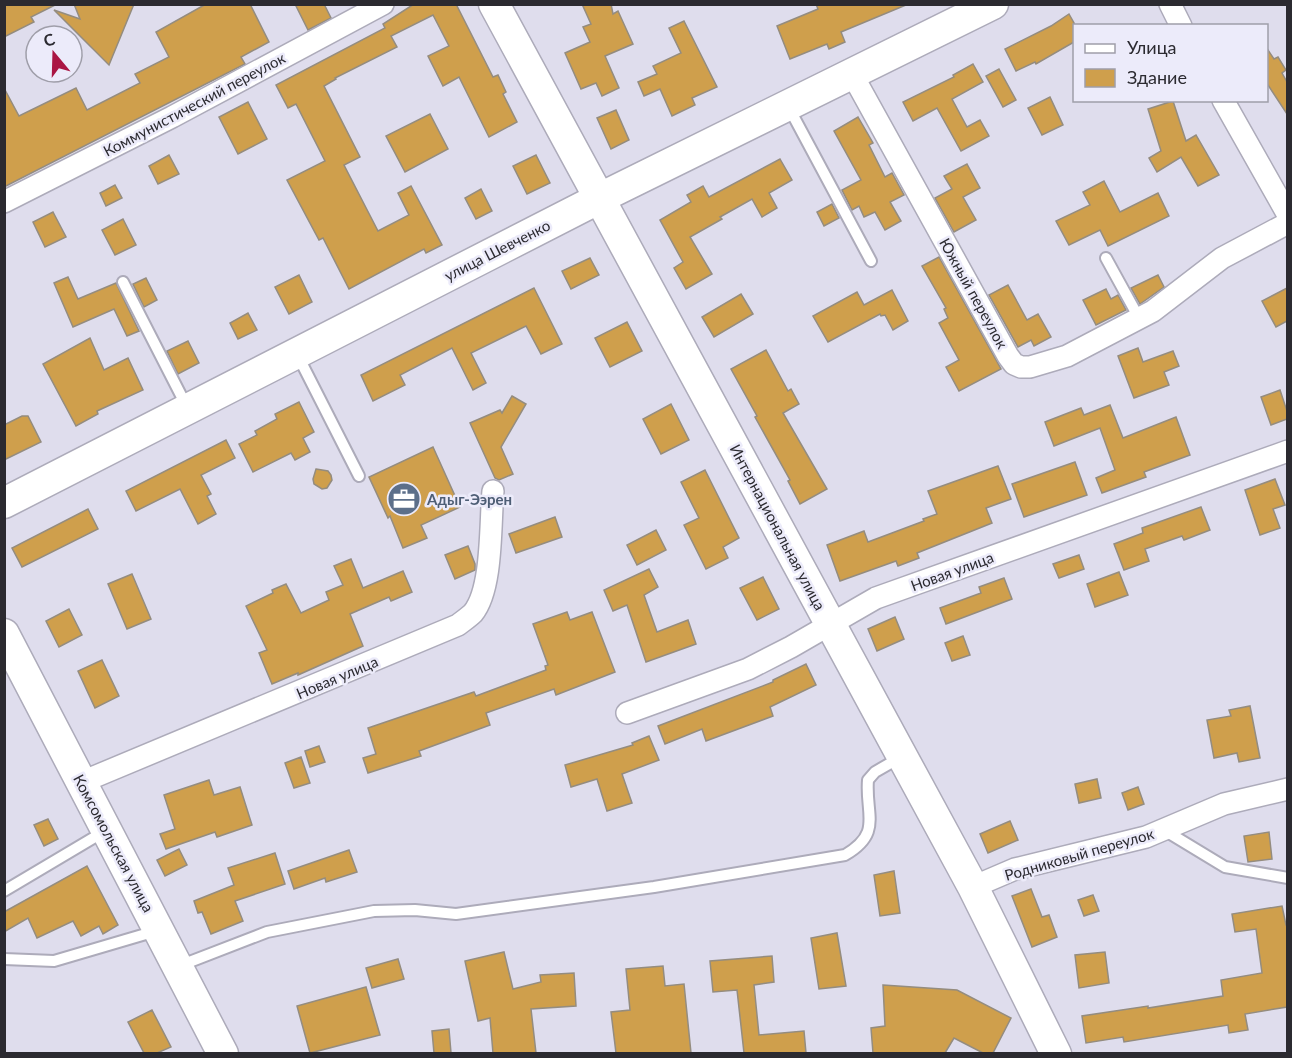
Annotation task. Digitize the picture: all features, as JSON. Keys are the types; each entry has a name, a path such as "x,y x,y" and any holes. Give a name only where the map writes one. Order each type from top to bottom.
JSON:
{"street":[{"name":"Коммунистический переулок","path":"4,202 182,111 382,4"},
{"name":"Интернациональная улица","path":"494,4 973,887 1056,1053"},
{"name":"улица Шевченко","path":"4,503 600,198 993,4"},
{"path":"1170,4 1180,24"},
{"name":"Южный переулок","path":"852,74 1008,356 1014,364 1022,367 1030,367 1067,356 1154,311 1222,258 1287,223"},
{"path":"1224,102 1287,215"},
{"name":"Новая улица","path":"627,713 748,669 876,598 1287,452"},
{"name":"Новая улица","path":"82,782 458,625 472,613 486,583 493,491"},
{"name":"Комсомольская улица","path":"4,634 222,1053"},
{"name":"Родниковый переулок","path":"973,887 1015,869 1146,837 1224,804 1287,789"}],"lane":[{"path":"788,106 871,261"},
{"path":"1106,258 1139,318"},
{"path":"123,282 188,409"},
{"path":"296,354 359,476"},
{"path":"178,966 267,932 374,911 415,910 456,914 654,887 845,855 858,848 867,836 870,820 868,780 875,772 901,757"},
{"path":"4,891 107,829"},
{"path":"1164,830 1225,867 1287,878"},
{"path":"4,959 54,961 159,930"}],"building":[{"path":"4,4 57,4 31,17 34,22 24,24 24,27 4,37"},
{"path":"74,4 134,4 109,65 84,40 84,24 68,24 54,10 80,19"},
{"path":"206,4 250,4 269,42 241,57 245,64 4,187 4,88 19,116 76,88 87,110 140,83 135,74 169,57 156,32"},
{"path":"295,4 324,4 331,18 308,30"},
{"path":"414,4 456,4 493,77 498,75 506,92 503,94 517,122 489,137 459,77 443,86 428,56 449,46 433,15 391,36 397,47 335,78 324,86 360,157 344,165 378,231 409,215 398,193 411,186 442,245 426,253 424,249 349,289 323,238 319,240 287,180 325,161 296,104 288,108 276,85 385,28 383,24"},
{"path":"582,4 611,4 613,14 618,11 633,44 605,56 619,88 602,96 596,83 581,89 565,53 590,42 583,27 591,24"},
{"path":"816,4 906,5 841,32 845,42 829,49 827,44 790,59 777,26 818,9"},
{"path":"1069,14 1074,23 1073,43 1036,64 1035,62 1016,71 1005,49 1051,26"},
{"path":"684,21 717,87 692,98 695,105 672,116 660,89 644,96 638,82 657,74 653,66 681,53 669,28"},
{"path":"1268,50 1274,59 1278,57 1286,70 1282,73 1287,82 1287,114 1268,85"},
{"path":"973,64 983,82 952,99 967,127 980,120 989,136 961,151 937,108 913,121 903,102 954,77 953,75"},
{"path":"999,69 1016,100 1003,107 986,76"},
{"path":"1050,97 1063,125 1042,135 1028,108"},
{"path":"248,102 267,139 238,154 219,117"},
{"path":"1173,102 1186,141 1196,135 1219,175 1198,186 1181,157 1157,172 1149,158 1161,151 1148,109"},
{"path":"616,110 629,140 611,149 597,118"},
{"path":"430,114 448,149 405,172 386,136"},
{"path":"858,117 873,143 869,145 885,177 892,173 904,195 890,202 901,221 885,230 875,212 864,217 859,206 852,210 842,190 861,180 834,131"},
{"path":"169,155 179,174 158,184 149,166"},
{"path":"536,155 550,183 527,194 513,166"},
{"path":"780,159 792,180 769,193 777,208 762,217 752,199 690,237 712,274 686,289 674,268 683,262 660,220 691,202 687,195 703,186 709,197"},
{"path":"967,164 980,188 963,197 976,220 954,232 935,198 952,189 944,176"},
{"path":"1104,181 1120,212 1158,193 1169,216 1108,246 1100,230 1069,245 1056,221 1090,205 1083,192"},
{"path":"115,185 122,198 106,206 100,193"},
{"path":"481,189 492,211 476,219 465,198"},
{"path":"832,204 839,218 824,226 817,212"},
{"path":"53,212 66,237 45,247 33,222"},
{"path":"123,219 136,245 115,255 102,230"},
{"path":"939,257 1001,369 959,391 946,367 959,360 939,323 948,318 944,309 946,308 922,266"},
{"path":"590,258 599,275 571,289 562,271"},
{"path":"299,275 312,302 289,314 275,287"},
{"path":"1158,275 1164,287 1140,304 1131,288"},
{"path":"68,277 78,299 116,283 139,331 127,336 114,309 73,327 54,283"},
{"path":"146,278 157,300 144,307 133,284"},
{"path":"1008,285 1027,320 1038,314 1051,337 1034,346 1031,340 1018,347 989,295"},
{"path":"534,288 562,344 541,354 526,326 471,353 486,383 473,390 452,348 400,375 405,385 373,401 361,375"},
{"path":"1287,288 1287,321 1276,327 1262,301"},
{"path":"1106,289 1111,299 1118,295 1126,310 1096,325 1083,300"},
{"path":"892,290 908,321 893,330 885,315 880,314 828,342 813,316 857,292 864,305"},
{"path":"741,294 753,314 714,337 702,317"},
{"path":"248,313 257,330 238,339 230,323"},
{"path":"627,322 642,351 610,367 595,338"},
{"path":"90,338 104,370 128,358 143,390 97,411 98,414 76,426 43,364"},
{"path":"188,341 199,363 178,374 167,351"},
{"path":"1138,348 1143,362 1173,351 1179,366 1164,372 1169,385 1134,398 1118,356"},
{"path":"766,350 788,391 791,389 799,404 783,413 827,489 800,504 788,481 790,480 731,369"},
{"path":"1280,390 1287,411 1287,419 1271,425 1261,397"},
{"path":"512,396 526,404 501,447 513,474 499,480 495,478 470,423 500,410 502,413"},
{"path":"299,402 314,432 303,438 310,452 295,460 291,453 253,472 239,444 257,435 255,431 277,419 275,414"},
{"path":"671,404 689,440 661,454 643,419"},
{"path":"1110,405 1123,438 1176,417 1190,455 1144,472 1146,477 1102,493 1096,478 1115,470 1100,428 1054,446 1045,422 1081,408 1084,415"},
{"path":"22,416 28,416 41,442 4,460 4,425"},
{"path":"226,440 235,458 201,475 211,494 207,496 216,514 198,524 180,489 136,511 126,491"},
{"path":"433,447 460,507 421,525 427,538 403,548 390,516 388,518 369,477"},
{"path":"1075,462 1087,495 1024,517 1012,484"},
{"path":"998,466 1011,499 986,508 992,523 917,553 919,558 898,566 896,561 840,581 827,545 864,531 868,542 924,521 923,519 937,514 928,491"},
{"path":"316,469 328,471 331,475 332,480 327,488 322,489 314,484"},
{"path":"705,470 739,538 723,547 728,558 706,569 684,525 699,518 681,482"},
{"path":"1275,479 1285,505 1273,509 1280,528 1260,535 1245,490"},
{"path":"1201,507 1210,530 1184,540 1182,536 1145,549 1149,561 1124,570 1114,544 1143,533 1142,528"},
{"path":"88,509 98,529 22,567 12,548"},
{"path":"555,517 562,537 516,553 509,534"},
{"path":"656,530 666,550 637,565 627,545"},
{"path":"468,546 475,570 455,579 445,555"},
{"path":"1079,555 1084,569 1059,578 1053,564"},
{"path":"351,559 363,588 403,571 412,592 391,601 389,597 350,614 363,646 272,684 259,653 267,650 246,606 286,584 301,613 329,600 326,592 343,585 334,566"},
{"path":"649,569 658,587 644,595 657,632 688,620 696,644 646,662 627,605 613,611 604,590"},
{"path":"1119,572 1128,595 1095,607 1087,584"},
{"path":"132,574 151,619 127,629 108,584"},
{"path":"763,577 779,609 757,620 740,588"},
{"path":"1004,578 1012,599 946,624 940,608 981,593 979,587"},
{"path":"69,609 82,635 59,647 46,621"},
{"path":"567,612 570,620 592,612 615,672 556,695 554,689 486,713 490,725 419,751 421,756 368,773 363,758 376,754 368,728 474,692 476,696 546,670 545,666 548,665 533,624"},
{"path":"895,617 904,639 877,651 868,629"},
{"path":"963,636 970,655 952,661 945,643"},
{"path":"102,660 119,696 95,708 78,671"},
{"path":"806,664 816,685 770,707 773,716 706,741 702,729 665,744 658,726 773,682"},
{"path":"1250,706 1260,758 1239,762 1237,753 1214,758 1207,720 1231,716 1229,710"},
{"path":"649,736 659,760 622,774 632,803 607,811 597,779 571,787 565,765 633,745 632,743"},
{"path":"319,746 325,762 310,767 305,751"},
{"path":"301,757 310,783 294,788 285,763"},
{"path":"1097,779 1101,798 1079,803 1075,784"},
{"path":"209,780 214,795 240,787 252,825 217,837 215,832 166,849 160,834 175,829 164,795"},
{"path":"1138,787 1144,804 1128,810 1122,793"},
{"path":"48,819 58,839 44,846 34,825"},
{"path":"1010,821 1018,840 988,853 980,834"},
{"path":"1269,832 1272,859 1248,862 1244,836"},
{"path":"179,849 187,865 165,876 157,860"},
{"path":"349,850 357,872 326,882 325,878 294,889 288,871"},
{"path":"275,853 285,884 235,901 243,921 211,934 202,912 198,913 194,901 234,885 228,868"},
{"path":"87,866 118,925 103,934 99,926 81,936 73,921 37,938 28,918 4,932 4,912"},
{"path":"894,871 900,913 880,916 874,875"},
{"path":"1031,889 1042,917 1049,915 1057,937 1032,947 1012,896"},
{"path":"1093,895 1099,911 1084,916 1078,900"},
{"path":"1282,906 1287,925 1287,1007 1245,1014 1248,1030 1229,1033 1228,1025 1124,1042 1123,1037 1086,1043 1082,1016 1223,996 1221,980 1262,973 1256,929 1235,932 1232,914"},
{"path":"837,933 846,986 819,989 811,938"},
{"path":"504,952 513,989 541,982 540,975 574,973 576,1006 531,1009 536,1053 493,1053 490,1018 478,1021 465,961"},
{"path":"1105,952 1109,983 1079,988 1075,955"},
{"path":"772,956 774,982 754,985 759,1035 804,1031 806,1053 744,1053 737,990 713,992 710,961"},
{"path":"398,959 404,979 372,988 366,968"},
{"path":"663,966 665,986 684,984 691,1053 616,1053 611,1012 630,1010 626,969"},
{"path":"883,985 957,990 1011,1018 993,1053 983,1053 954,1038 945,1053 873,1053 871,1028 885,1026"},
{"path":"366,987 380,1035 310,1053 297,1006"},
{"path":"152,1010 171,1047 157,1053 144,1053 128,1022"},
{"path":"449,1029 451,1053 434,1053 432,1031"}],"place":[{"name":"Адыг-Ээрен","path":"404,499"}]}
